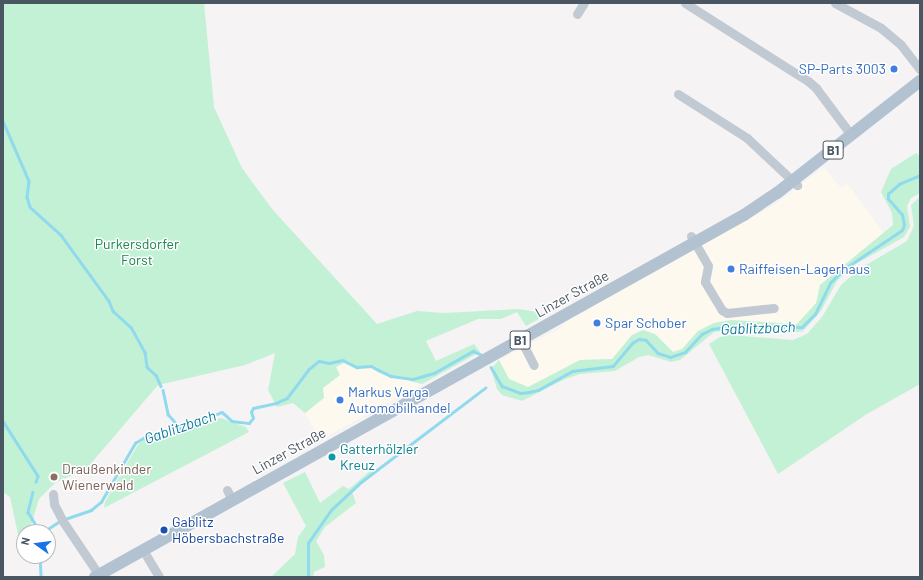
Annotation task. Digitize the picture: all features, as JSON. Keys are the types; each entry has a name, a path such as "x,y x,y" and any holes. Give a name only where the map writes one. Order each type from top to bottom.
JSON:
{"main road":[{"name":"Linzer Straße","path":"97,576 143,550 230,495 520,340 693,239 744,215 795,183 851,135 920,82"}],"street":[{"path":"577,14 584,3"},
{"path":"684,3 808,80 816,88 851,135"},
{"path":"835,3 881,28 901,45 920,69"},
{"path":"678,94 747,138 795,183"},
{"path":"693,239 708,266 705,282 722,310 728,313 774,308"},
{"path":"520,340 534,365"},
{"path":"53,494 63,522 97,576"},
{"path":"143,550 159,577"}],"shaded area":[{"path":"824,167 841,188 847,183 884,233 820,285 816,303 803,321 797,324 731,320 698,331 682,349 673,352 655,334 632,335 612,359 580,360 528,387 509,379 499,360 559,329 567,321 774,205"},
{"path":"344,363 356,369 370,367 379,373 422,384 320,440 305,413 324,398 323,388 339,375 336,367"}],"green space":[{"name":"Purkersdorfer Forst","path":"3,3 204,3 214,107 242,168 272,209 377,324 417,311 444,313 519,309 548,314 526,326 517,312 501,319 478,319 426,341 436,361 474,344 480,352 422,384 379,373 370,367 356,369 344,363 336,367 340,375 323,388 324,398 305,413 293,403 277,407 268,390 275,353 245,365 158,385 87,468 55,483 39,499 31,524 16,525 10,497 3,492"},
{"path":"916,153 920,156 920,193 911,198 907,206 910,227 904,237 854,265 837,281 821,311 803,331 793,333 735,330 714,332 680,360 671,362 648,355 639,357 615,371 580,374 565,379 522,401 502,395 497,389 491,369 499,360 509,379 528,387 580,360 612,359 632,335 643,330 655,334 673,352 682,349 698,331 714,323 731,320 797,324 816,303 820,285 893,225 892,213 881,192 891,169"},
{"path":"920,197 920,384 867,414 778,474 709,344 720,337 731,335 793,340 807,334 822,317 841,285 861,268 907,241 914,226 911,205"},
{"path":"221,418 246,427 249,432 104,508 105,502 137,446 146,438 183,430"},
{"path":"370,471 376,473 352,492 356,503 325,527 316,541 324,555 325,567 314,572 313,577 271,577 295,554 298,537 306,526 283,483 305,472 320,503 343,486 349,489"}],"waterway":[{"path":"3,121 29,181 27,197 30,207 61,235 109,301 113,311 131,327 145,352 147,367 156,375 161,386"},
{"name":"Gablitzbach","path":"491,367 502,386 520,393 529,392 538,390 572,371 613,366 632,343 639,339 646,340 658,353 670,357 685,352 702,334 712,329 734,326 802,327 815,314 830,283 844,269 902,230 904,225 902,215 888,199 888,194 899,184 920,175"},
{"name":"Gablitzbach","path":"65,519 91,510 101,502 135,443 145,437 176,430 222,412 232,421 249,423 253,418 251,412 253,408 276,403 287,398 309,369 319,361 329,363 343,360 357,367 371,366 391,376 413,379 434,373 473,351 480,354"},
{"path":"308,577 308,543 331,510 361,482 485,388"},
{"path":"163,390 168,414 180,428"},
{"path":"3,421 38,476 36,482"},
{"path":"33,492 28,512 35,524"},
{"name":"Gablitzbach","path":"55,524 60,521"},
{"name":"Gablitzbach","path":"40,564 41,577"}],"place":[{"name":"SP-Parts 3003","path":"894,69"},
{"name":"Raiffeisen-Lagerhaus","path":"731,269"},
{"name":"Spar Schober","path":"597,323"},
{"name":"Markus Varga Automobilhandel","path":"340,400"},
{"name":"Gatterhölzler Kreuz","path":"332,457"},
{"name":"Draußenkinder Wienerwald","path":"54,477"},
{"name":"Gablitz Höbersbachstraße","path":"164,530"}]}
